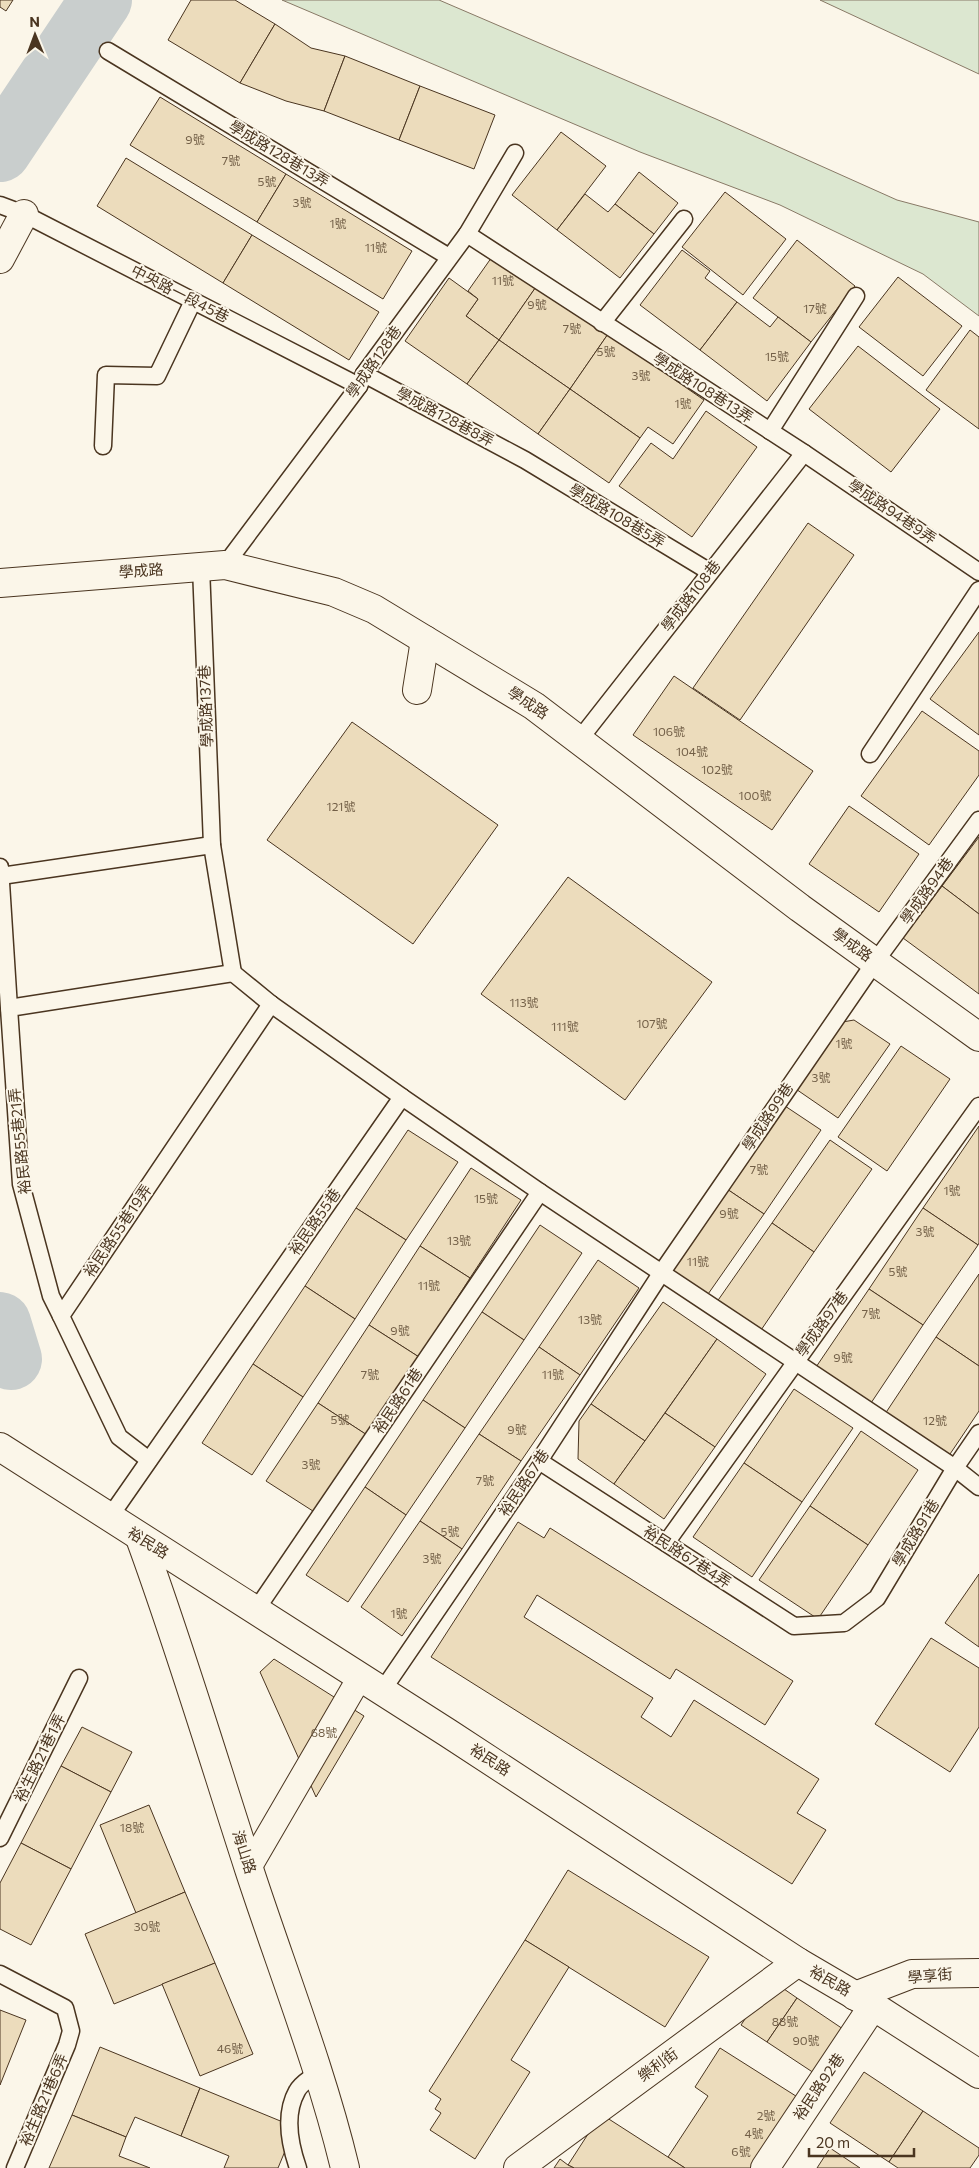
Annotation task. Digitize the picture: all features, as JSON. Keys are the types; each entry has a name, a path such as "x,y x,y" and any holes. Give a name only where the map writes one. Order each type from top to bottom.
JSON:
{"street":[{"path":"0,259 12,209"},
{"name":"學成路","path":"0,583 213,566 334,592 374,609 534,706 800,908 979,1037"},
{"path":"417,690 425,640"},
{"name":"裕民路","path":"0,1447 371,1684 798,1962 864,2001 979,2074"},
{"name":"海山路","path":"140,1538 167,1610 249,1868 327,2100 345,2168"},
{"path":"249,1868 371,1684"},
{"name":"樂利街","path":"518,2168 798,1962"},
{"name":"學享街","path":"864,2001 912,1974 979,1973"},
{"name":"裕民路92巷","path":"765,2168 864,2001"}],"lane":[{"name":"學成路128巷13弄","path":"108,50 449,257"},
{"name":"學成路128巷","path":"213,566 362,380 467,234 515,153"},
{"name":"中央路一段45巷","path":"12,209 193,301 362,380"},
{"path":"602,323 684,219"},
{"name":"學成路108巷13弄","path":"467,234 804,453"},
{"path":"770,431 856,296"},
{"path":"103,446 106,376 157,376 193,301"},
{"name":"學成路128巷8弄","path":"362,380 525,460"},
{"name":"學成路94巷9弄","path":"804,453 979,572"},
{"name":"學成路108巷","path":"579,740 804,453"},
{"name":"學成路108巷5弄","path":"525,460 710,572"},
{"name":"學成路137巷","path":"213,566 212,845 233,973"},
{"path":"870,754 979,590"},
{"name":"學成路94巷","path":"875,962 979,820"},
{"path":"1,876 212,845"},
{"name":"裕民路55巷21弄","path":"0,867 21,1184 52,1296 61,1316"},
{"name":"學成路99巷","path":"662,1272 875,962"},
{"path":"9,1008 233,973 271,1004 402,1097 540,1192 955,1468 979,1487"},
{"name":"裕民路55巷19弄","path":"61,1316 271,1004"},
{"name":"裕民路55巷","path":"109,1518 402,1097"},
{"name":"學成路97巷","path":"666,1543 979,1106"},
{"name":"裕民路61巷","path":"256,1610 540,1192"},
{"name":"裕民路67巷","path":"371,1684 538,1461 662,1272"},
{"path":"61,1316 119,1436 149,1460"},
{"name":"學成路91巷","path":"844,1623 877,1598 955,1468 979,1434"},
{"name":"裕民路67巷4弄","path":"538,1461 794,1626 844,1623"},
{"name":"裕生路21巷1弄","path":"0,1838 79,1678"},
{"name":"裕生路21巷6弄","path":"0,1974 66,2008 71,2031 67,2045 15,2168"},
{"path":"298,2168 292,2148 290,2113 297,2090 317,2073"}],"green space":[{"path":"282,0 439,0 716,119 897,200 979,222 979,316 923,274 780,205 640,152"},
{"path":"820,0 979,0 979,74"}],"building":[{"path":"0,0 13,0 6,11 0,7"},
{"path":"191,0 235,0 275,24 240,83 168,40"},
{"path":"275,24 311,48 345,56 324,111 286,101 240,83"},
{"path":"345,56 420,86 399,140 324,111"},
{"path":"420,86 495,115 474,169 399,140"},
{"path":"160,97 286,174 257,222 130,145"},
{"path":"561,132 606,166 557,230 512,195"},
{"path":"126,158 252,235 223,283 97,206"},
{"path":"639,172 678,203 654,234 615,204"},
{"path":"286,174 412,251 383,299 257,222"},
{"path":"725,192 786,239 743,295 682,247"},
{"path":"585,194 608,212 615,204 654,234 620,278 557,230"},
{"path":"252,235 379,312 349,360 223,283"},
{"path":"797,240 855,286 811,342 753,298"},
{"path":"682,250 710,271 705,278 737,302 700,350 640,305"},
{"path":"494,254 538,284 499,340 466,316 478,299 468,291"},
{"path":"898,277 962,326 923,376 859,327"},
{"path":"449,278 478,299 466,316 499,340 467,384 405,341"},
{"path":"538,284 608,334 570,389 499,340"},
{"path":"737,302 770,327 778,317 811,342 767,401 700,350"},
{"path":"970,330 979,337 979,429 926,390"},
{"path":"608,334 704,400 673,444 648,427 640,438 570,389"},
{"path":"499,340 570,389 538,434 467,384"},
{"path":"858,346 940,409 891,472 809,409"},
{"path":"570,389 640,438 609,483 538,434"},
{"path":"706,411 757,447 692,537 619,486 651,443 673,459"},
{"path":"808,523 854,555 740,720 693,688"},
{"path":"979,632 979,735 930,699"},
{"path":"674,676 813,771 772,830 633,735"},
{"path":"922,711 979,751 979,775 929,845 861,796"},
{"path":"352,722 498,825 413,944 267,840"},
{"path":"849,806 919,854 879,912 809,864"},
{"path":"979,837 979,914 942,886"},
{"path":"568,877 712,982 625,1100 481,994"},
{"path":"942,886 979,914 979,994 903,938"},
{"path":"854,1020 890,1044 838,1118 790,1085 831,1024"},
{"path":"901,1046 950,1079 887,1171 838,1137"},
{"path":"779,1102 821,1130 764,1214 721,1185"},
{"path":"979,1126 979,1243 978,1245 923,1208"},
{"path":"408,1130 458,1162 406,1240 356,1208"},
{"path":"830,1140 872,1169 814,1252 772,1223"},
{"path":"471,1168 521,1200 470,1278 420,1246"},
{"path":"721,1185 764,1214 706,1297 663,1268"},
{"path":"356,1208 406,1240 355,1319 305,1286"},
{"path":"923,1208 978,1245 923,1325 869,1289"},
{"path":"772,1223 814,1252 757,1336 714,1306"},
{"path":"540,1225 582,1253 524,1340 482,1312"},
{"path":"420,1246 470,1278 419,1357 369,1325"},
{"path":"598,1260 639,1288 580,1375 539,1347"},
{"path":"979,1274 979,1366 936,1337"},
{"path":"305,1286 355,1319 303,1397 253,1364"},
{"path":"869,1289 923,1325 869,1406 814,1370"},
{"path":"663,1302 717,1339 645,1441 591,1404"},
{"path":"482,1312 524,1340 465,1428 423,1400"},
{"path":"369,1325 419,1357 367,1435 318,1403"},
{"path":"936,1337 979,1366 979,1411 946,1460 883,1417"},
{"path":"717,1339 766,1374 715,1447 665,1413"},
{"path":"539,1347 580,1375 521,1461 479,1434"},
{"path":"253,1364 303,1397 252,1475 202,1443"},
{"path":"794,1389 853,1428 802,1502 744,1463"},
{"path":"423,1400 465,1428 406,1515 365,1487"},
{"path":"318,1403 367,1435 316,1513 266,1481"},
{"path":"591,1404 645,1441 614,1484 578,1459 579,1421"},
{"path":"665,1413 715,1447 664,1519 614,1484"},
{"path":"861,1431 918,1470 868,1545 810,1506"},
{"path":"479,1434 521,1461 462,1549 420,1521"},
{"path":"744,1463 802,1502 752,1577 693,1537"},
{"path":"365,1487 406,1515 348,1602 306,1575"},
{"path":"810,1506 868,1545 818,1619 759,1580"},
{"path":"420,1521 462,1549 402,1636 361,1607"},
{"path":"518,1522 544,1538 550,1528 793,1681 765,1725 676,1669 670,1679 537,1595 524,1617 653,1698 641,1717 671,1737 694,1700 819,1779 797,1813 826,1830 792,1884 431,1657"},
{"path":"979,1574 979,1647 945,1623"},
{"path":"931,1638 979,1668 979,1727 950,1772 875,1724"},
{"path":"274,1659 364,1716 316,1797 260,1672"},
{"path":"82,1727 132,1752 111,1792 61,1766"},
{"path":"61,1766 111,1792 71,1869 21,1843"},
{"path":"149,1805 185,1892 136,1913 100,1825"},
{"path":"21,1843 71,1869 31,1945 0,1929 0,1883"},
{"path":"568,1870 709,1957 665,2027 525,1940"},
{"path":"185,1892 215,1963 114,2004 85,1934"},
{"path":"525,1940 569,1967 511,2060 530,2072 475,2159 430,2130 441,2113 435,2109 441,2099 429,2091"},
{"path":"215,1963 253,2054 200,2076 162,1984"},
{"path":"771,1980 797,1998 767,2042 741,2025"},
{"path":"797,1998 843,2029 814,2073 767,2042"},
{"path":"0,2010 26,2020 0,2085"},
{"path":"100,2047 200,2088 181,2136 135,2117 126,2137 72,2115"},
{"path":"720,2048 799,2098 754,2168 685,2168 668,2157 708,2096 695,2087"},
{"path":"864,2072 923,2111 889,2162 830,2123"},
{"path":"200,2088 295,2127 278,2168 224,2168 229,2156 181,2136"},
{"path":"923,2111 979,2148 979,2155 970,2168 898,2168 889,2162"},
{"path":"601,2114 685,2168 574,2168 568,2165"},
{"path":"72,2115 126,2137 119,2156 150,2168 49,2168"},
{"path":"830,2148 860,2168 817,2168"},
{"path":"560,2159 568,2165 574,2168 554,2168"}],"waterway":[{"path":"0,151 101,0"},
{"path":"0,1323 11,1359"}]}
